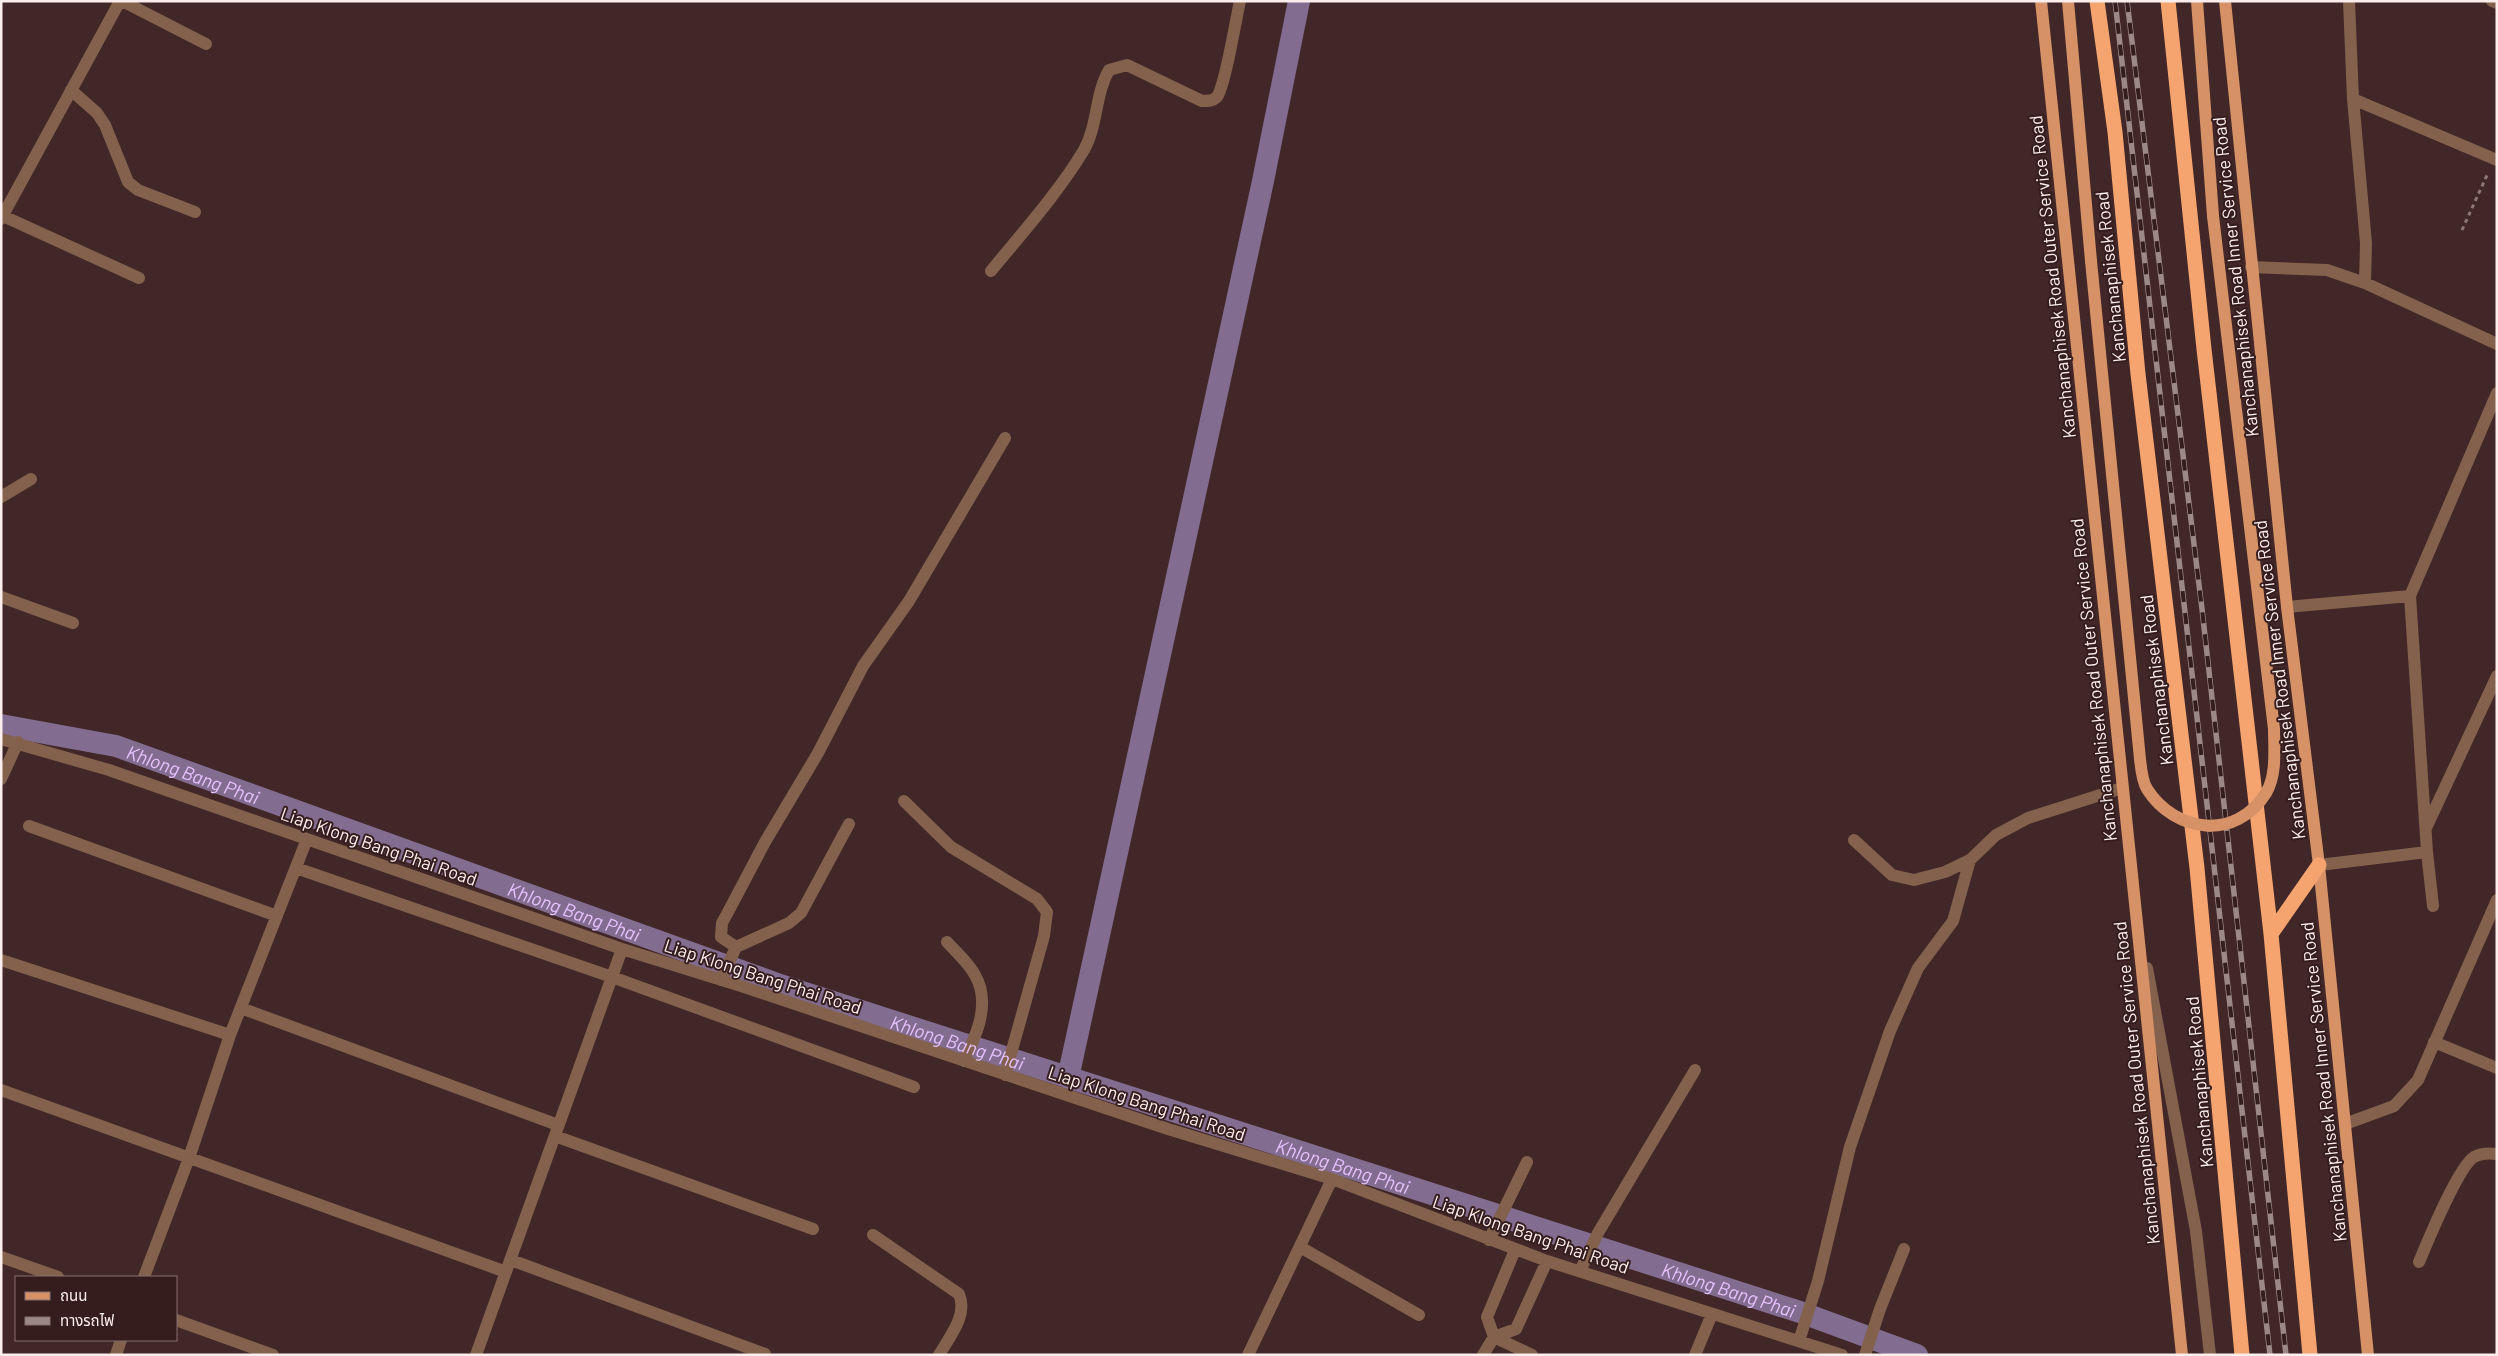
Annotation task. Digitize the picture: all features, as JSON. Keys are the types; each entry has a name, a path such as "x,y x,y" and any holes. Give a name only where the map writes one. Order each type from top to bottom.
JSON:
{"highway":[{"name":"Kanchanaphisek Road","path":"2097,1 2115,132 2138,374 2198,868 2242,1355"},
{"path":"2168,1 2204,350 2271,934 2310,1355"},
{"path":"2271,934 2319,865"}],"main road":[{"name":"Kanchanaphisek Road Outer Service Road","path":"2041,1 2182,1355"},
{"path":"2068,1 2091,261 2140,759 2146,787 2164,810 2182,821 2205,826 2218,825 2239,818 2252,810 2267,792 2274,762 2274,729 2213,216 2198,1"},
{"name":"Kanchanaphisek Road Inner Service Road","path":"2225,1 2287,607 2319,865 2368,1355"}],"street":[{"path":"139,278 2,218 121,1 206,44"},
{"path":"991,271 1050,198 1084,149 1094,128 1105,78 1109,70 1127,65 1202,101 1212,101 1217,96 1223,80 1240,1"},
{"path":"2349,1 2353,99 2366,243 2365,283"},
{"path":"2492,1 2497,3"},
{"path":"71,90 97,113 105,126 128,182 138,190 195,212"},
{"path":"2353,99 2496,160"},
{"path":"2251,267 2327,270 2365,283 2497,344"},
{"path":"2433,906 2425,829 2410,596 2497,393"},
{"path":"734,950 723,940 720,933 722,923 737,894 765,842 818,753 863,666 909,601 1005,438"},
{"path":"1,497 31,480"},
{"path":"2287,607 2410,596"},
{"path":"1,597 73,624"},
{"path":"2425,829 2497,676"},
{"name":"Liap Klong Bang Phai Road","path":"1,739 18,742 109,770 622,948 723,974 1007,1068 1168,1129 1332,1180 1491,1234 1515,1250 1547,1261 1582,1266 1712,1314 1842,1355"},
{"path":"1,779 18,742"},
{"path":"1854,840 1892,875 1914,880 1945,872 1970,860 1996,835 2028,818 2122,788"},
{"path":"904,801 950,848 1037,899 1047,912 1044,936 1021,1026 1007,1068"},
{"path":"723,974 734,950 789,922 801,913 849,824"},
{"path":"29,826 278,916"},
{"path":"144,1276 189,1158 230,1035 307,839"},
{"path":"2319,865 2427,852"},
{"path":"1799,1341 1818,1281 1850,1147 1890,1032 1918,968 1953,921 1970,860"},
{"path":"296,868 612,977 914,1087"},
{"path":"2134,899 2196,1231 2210,1355"},
{"path":"2345,1124 2394,1106 2418,1080 2497,900"},
{"path":"947,942 975,973 982,990 984,1004 982,1015 967,1055"},
{"path":"476,1355 622,948"},
{"path":"1,960 230,1035"},
{"path":"241,1008 813,1229"},
{"path":"2434,1042 2497,1068"},
{"path":"1582,1266 1598,1232 1695,1070"},
{"path":"1,1090 506,1272"},
{"path":"2419,1262 2464,1169 2473,1157 2486,1153 2497,1154"},
{"path":"1491,1234 1527,1162"},
{"path":"1250,1354 1332,1180"},
{"path":"873,1236 959,1294 962,1303 962,1313 939,1355"},
{"path":"1300,1248 1418,1315"},
{"path":"1865,1353 1904,1249"},
{"path":"1515,1250 1487,1317 1494,1336 1532,1355"},
{"path":"1,1257 55,1276"},
{"path":"511,1260 765,1354"},
{"path":"1483,1355 1494,1336 1516,1328 1547,1261"},
{"path":"1695,1355 1712,1314"},
{"path":"178,1321 273,1355"},
{"path":"116,1355 121,1341"}],"path":[{"path":"2462,230 2496,160"}],"waterway":[{"path":"1068,1078 1263,181 1299,1"},
{"name":"Khlong Bang Phai","path":"1,725 116,746 780,985 1800,1312 1917,1355"}],"railway":[{"path":"2115,1 2270,1355"},
{"path":"2127,1 2202,609 2286,1355"}]}
